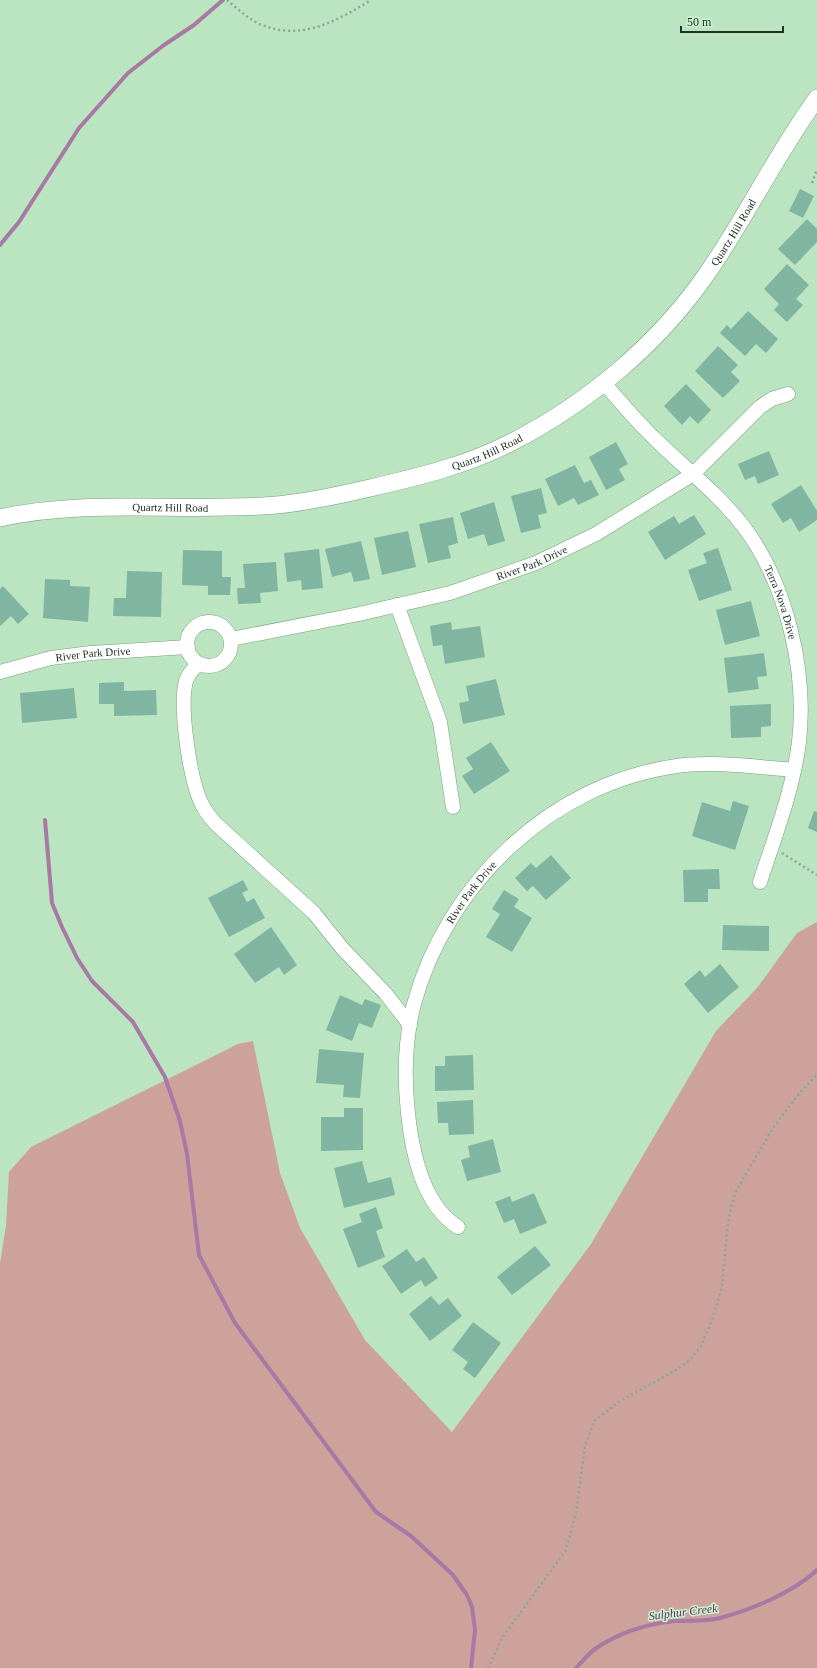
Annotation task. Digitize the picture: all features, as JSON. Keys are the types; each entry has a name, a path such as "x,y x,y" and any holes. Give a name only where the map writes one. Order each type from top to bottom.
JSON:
{"street":[{"name":"Quartz Hill Road","path":"0,518 48,509 75,507 251,507 330,497 436,471 511,443 558,414 603,382 654,338 705,277 817,98"},
{"name":"Terra Nova Drive","path":"603,382 651,436 728,508 744,528 768,566 783,601 795,654 800,699 799,742 787,801 760,882"},
{"name":"River Park Drive","path":"231,639 450,593 536,563 596,534 693,474 760,407 772,399 788,394"},
{"path":"397,605 440,722 453,807"},
{"path":"208,621 222,625 227,630 231,639 230,651 221,663 214,665 198,664 190,654 188,639 195,627 208,621"},
{"name":"River Park Drive","path":"0,672 51,658 90,653 188,646"},
{"path":"198,664 192,670 186,681 183,716 187,746 203,808 215,823 314,913 342,948 386,994 410,1025"},
{"name":"River Park Drive","path":"458,1227 446,1217 431,1198 414,1152 406,1088 406,1067 410,1025 414,1004 423,977 441,934 470,890 491,864 508,848 537,825 564,806 619,780 675,766 709,764 794,770"}],"path":[{"path":"227,0 261,25 292,31 305,31 326,25 371,0"},
{"path":"812,183 817,169"},
{"path":"772,846 817,875"},
{"path":"488,1668 502,1638 566,1550 576,1513 585,1445 594,1421 620,1401 676,1370 691,1359 701,1346 712,1320 722,1287 727,1232 731,1207 737,1188 773,1128 802,1090 817,1075"}],"shaded area":[{"path":"817,922 817,1668 0,1668 0,1264 6,1225 9,1172 31,1147 238,1044 253,1041 280,1173 300,1228 365,1340 452,1432 591,1244 716,1031 757,988 797,933"}],"building":[{"path":"800,189 814,196 803,218 789,211"},
{"path":"807,219 817,229 817,242 795,265 778,249"},
{"path":"787,264 809,285 796,299 803,305 787,322 774,310 779,304 764,289"},
{"path":"748,311 778,339 766,353 756,344 745,356 720,333 727,325 731,329"},
{"path":"718,346 738,365 731,372 740,381 723,398 695,371"},
{"path":"686,384 711,410 698,424 690,416 682,425 664,406"},
{"path":"616,442 628,464 619,469 625,480 606,490 589,457"},
{"path":"769,451 779,475 758,484 755,476 745,480 738,464"},
{"path":"575,465 584,483 591,480 599,495 578,505 574,498 558,506 545,479"},
{"path":"801,485 817,511 817,520 799,532 791,518 783,523 771,504"},
{"path":"541,488 547,513 538,515 541,528 521,533 511,496"},
{"path":"494,502 505,541 488,546 484,534 468,539 460,513"},
{"path":"694,515 706,534 665,560 648,532 674,516 679,524"},
{"path":"453,517 458,543 448,546 451,558 428,563 419,524"},
{"path":"408,531 416,567 382,575 374,538"},
{"path":"361,541 370,579 354,582 351,572 332,577 325,549"},
{"path":"718,548 732,590 699,601 688,570 707,563 703,553"},
{"path":"319,549 323,588 302,590 301,580 287,582 284,553"},
{"path":"183,550 222,551 222,577 231,577 230,595 208,595 208,586 182,585"},
{"path":"276,562 278,591 260,593 261,603 238,604 237,588 245,588 243,564"},
{"path":"127,571 162,572 161,617 113,616 114,598 126,598"},
{"path":"45,579 70,580 70,586 90,587 88,622 43,618"},
{"path":"3,586 29,614 18,624 11,616 0,626 0,589"},
{"path":"751,601 760,636 725,645 716,610"},
{"path":"451,622 452,630 480,626 485,657 445,664 442,645 433,646 430,626"},
{"path":"764,653 767,676 757,677 759,689 728,693 724,658"},
{"path":"496,679 505,715 463,724 459,703 469,701 466,686"},
{"path":"124,682 124,691 156,690 157,715 114,716 114,704 99,704 99,683"},
{"path":"74,688 77,718 22,723 20,693"},
{"path":"771,704 771,726 761,727 761,737 731,738 730,706"},
{"path":"491,742 510,771 474,794 462,776 473,769 466,758"},
{"path":"733,801 749,806 735,850 692,836 702,802 730,811"},
{"path":"814,811 817,812 817,832 808,828"},
{"path":"551,855 571,878 546,900 533,886 527,891 515,878 531,863 536,868"},
{"path":"719,869 720,889 708,889 708,902 684,902 683,870"},
{"path":"243,880 248,890 242,893 247,902 254,898 265,918 229,937 208,898"},
{"path":"504,890 519,899 514,907 532,918 512,952 486,937 500,914 492,909"},
{"path":"723,925 769,926 769,951 722,950"},
{"path":"271,927 297,965 284,975 279,967 255,983 234,954"},
{"path":"720,964 739,987 708,1013 684,984 700,970 705,977"},
{"path":"340,995 362,1005 365,999 381,1005 372,1028 359,1023 352,1041 326,1030"},
{"path":"319,1049 364,1053 360,1098 343,1097 344,1085 316,1083"},
{"path":"473,1055 474,1090 435,1091 435,1066 445,1066 445,1056"},
{"path":"473,1100 474,1134 449,1135 448,1123 438,1123 437,1102"},
{"path":"344,1108 363,1108 363,1150 321,1151 321,1117 344,1117"},
{"path":"493,1139 501,1172 467,1181 461,1160 470,1157 468,1146"},
{"path":"362,1161 368,1183 391,1177 395,1195 344,1208 334,1168"},
{"path":"534,1193 547,1223 520,1234 514,1219 504,1223 495,1202 510,1196 512,1202"},
{"path":"376,1207 383,1228 376,1231 385,1257 358,1268 343,1229 362,1222 359,1214"},
{"path":"535,1246 551,1265 512,1295 497,1277"},
{"path":"407,1249 416,1262 424,1257 438,1278 425,1287 421,1280 401,1294 382,1266"},
{"path":"431,1296 439,1305 448,1298 462,1316 430,1341 409,1314"},
{"path":"473,1322 501,1343 475,1378 463,1369 468,1362 452,1350"}],"waterway":[{"path":"0,245 19,222 79,128 128,73 164,45 194,25 223,0"},
{"path":"45,820 52,903 62,927 77,958 92,981 133,1022 165,1077 180,1121 187,1154 199,1255 235,1323 376,1512 411,1536 453,1575 467,1595 472,1607 475,1630 471,1668"},
{"name":"Sulphur Creek","path":"576,1668 595,1649 613,1638 633,1630 664,1622 709,1620 732,1615 784,1593 808,1578 817,1570"}]}
